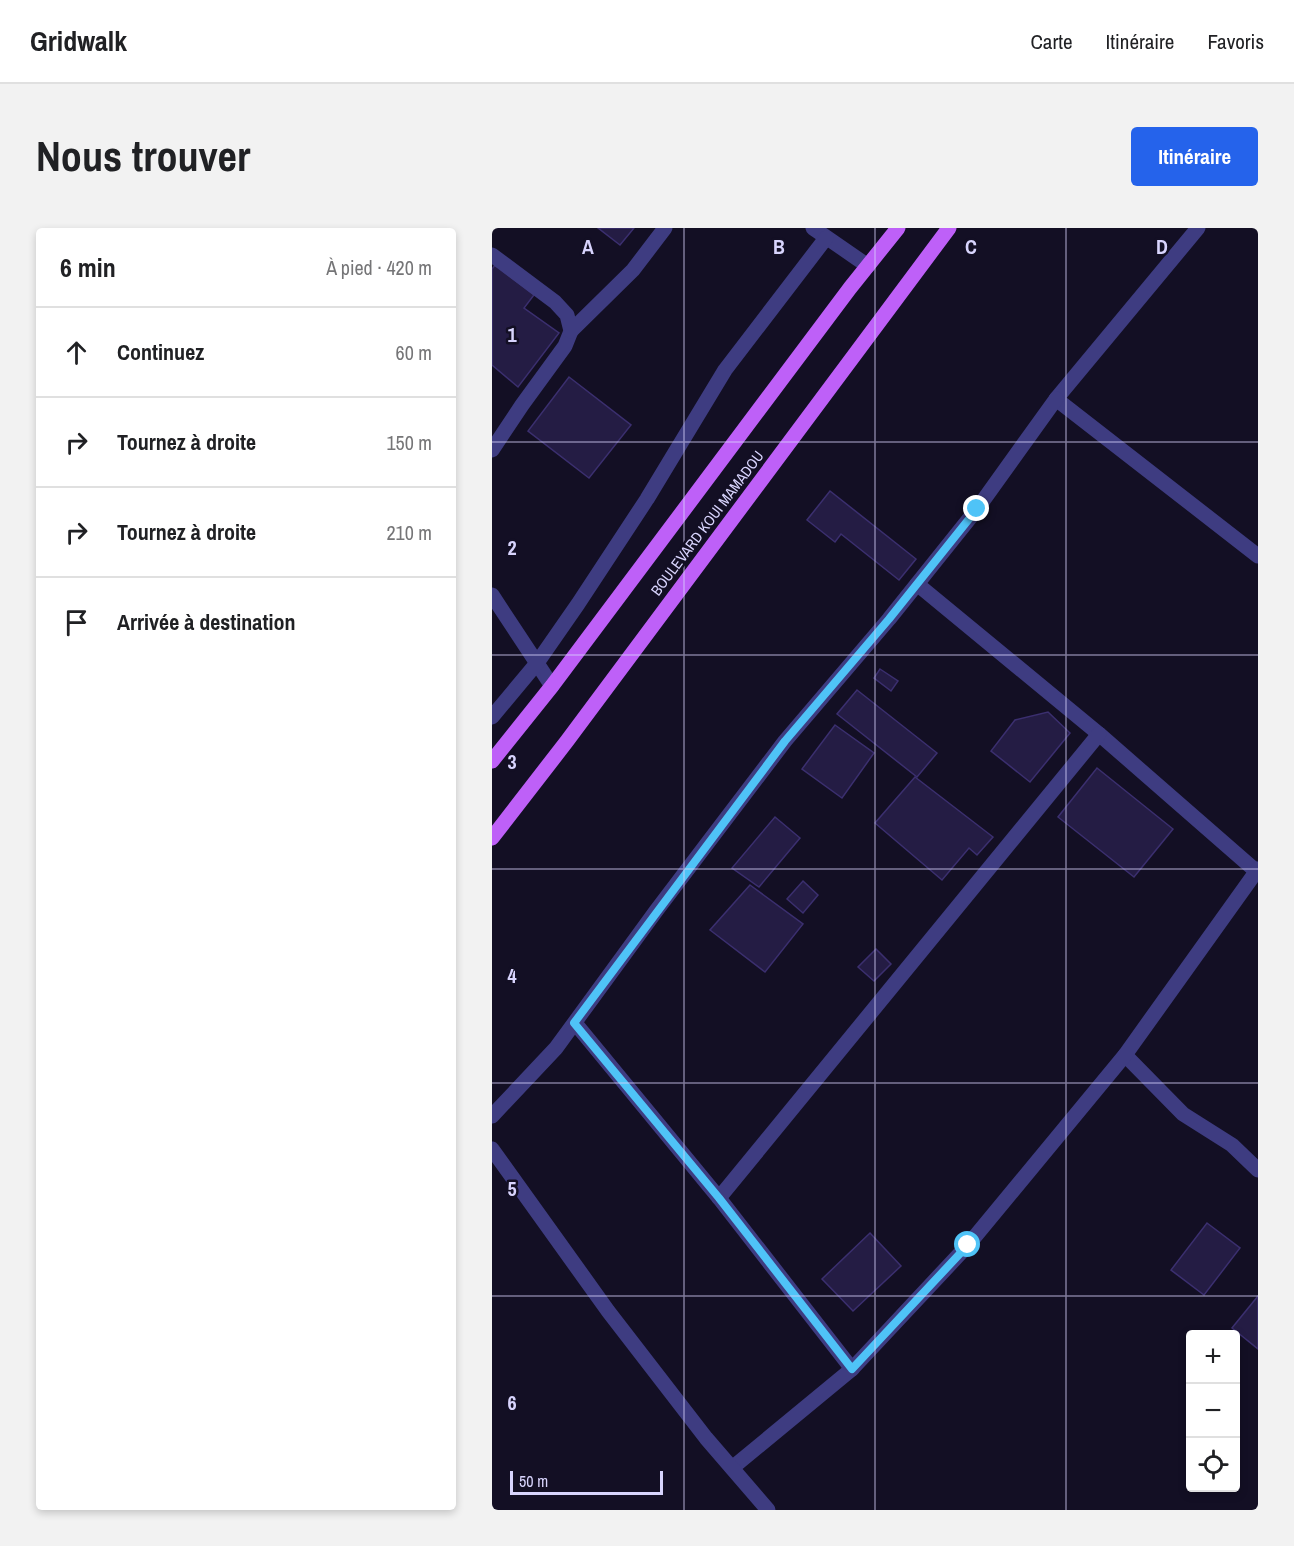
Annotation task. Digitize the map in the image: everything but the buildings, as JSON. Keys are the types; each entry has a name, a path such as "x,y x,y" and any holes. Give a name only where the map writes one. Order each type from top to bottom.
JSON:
{"main road":[{"name":"BOULEVARD KOUI MAMADOU","path":"492,761 552,686 898,228"},
{"name":"BOULEVARD KOUI MAMADOU","path":"492,838 567,741 949,228"}],"street":[{"path":"492,450 565,346 571,331 633,270 665,228"},
{"path":"813,228 868,266"},
{"path":"492,1116 556,1048 785,741 917,584 977,509 1056,399 1198,228"},
{"path":"492,717 537,663 647,499 724,370 826,238"},
{"path":"492,255 555,302 567,315 571,331"},
{"path":"1056,399 1258,556"},
{"path":"732,1468 852,1369 968,1245 1125,1055 1257,870 1099,734 917,584"},
{"path":"492,595 552,686"},
{"path":"719,1198 1099,734"},
{"path":"574,1023 719,1198 852,1369"},
{"path":"1125,1055 1183,1114 1232,1145 1258,1170"},
{"path":"492,1149 608,1311 706,1438 768,1510"}],"route":[{"path":"968,1245 852,1369 719,1198 574,1023 785,741 889,619 977,509"}]}
